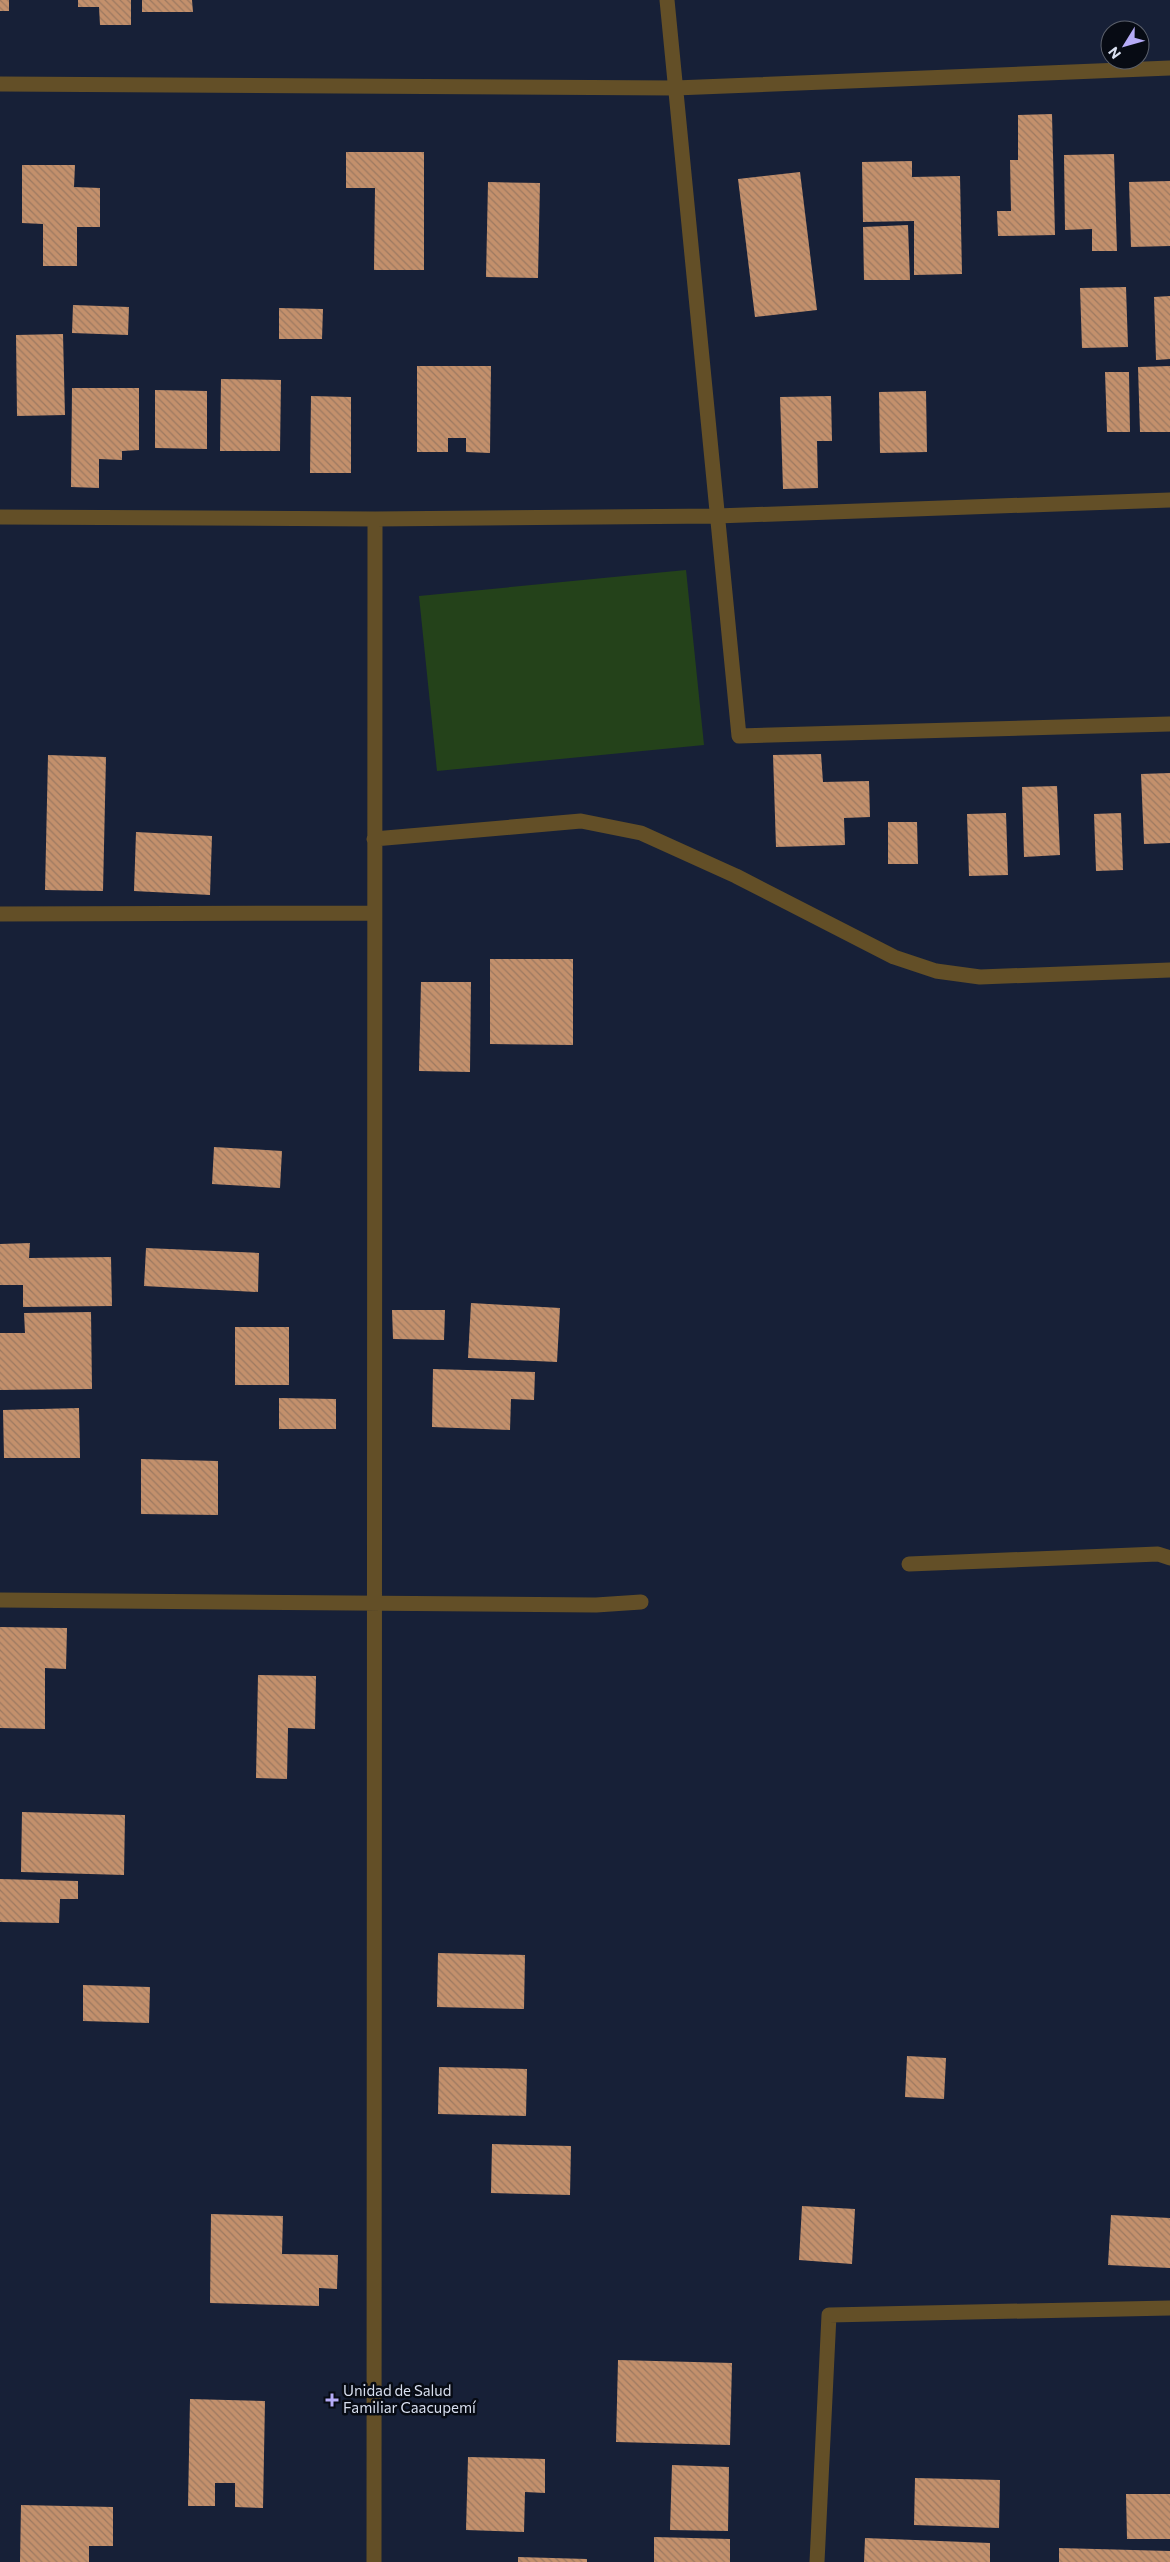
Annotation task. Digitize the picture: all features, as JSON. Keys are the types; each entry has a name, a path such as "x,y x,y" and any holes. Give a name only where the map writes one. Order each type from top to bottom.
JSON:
{"street":[{"path":"667,0 740,736 1170,724"},
{"path":"0,84 675,88 1170,68"},
{"path":"0,517 375,519 718,516 1170,500"},
{"path":"374,2562 375,1603 373,913 375,519"},
{"path":"374,839 581,821 641,833 736,876 894,957 936,971 980,977 1170,970"},
{"path":"0,914 373,913"},
{"path":"909,1564 1158,1554 1170,1558"},
{"path":"0,1600 596,1605 641,1602"},
{"path":"817,2562 829,2315 1170,2308"}],"green space":[{"path":"686,570 704,745 437,771 419,596"}],"building":[{"path":"0,0 9,0 9,11 0,11"},
{"path":"78,0 131,0 131,25 100,25 99,7 78,7"},
{"path":"142,0 192,0 193,12 142,12"},
{"path":"1052,114 1055,235 998,236 997,211 1011,211 1010,160 1018,160 1018,115"},
{"path":"346,152 424,152 424,270 374,270 375,188 346,188"},
{"path":"1114,154 1117,251 1092,251 1092,229 1065,230 1064,155"},
{"path":"912,161 912,177 960,176 962,274 914,275 914,221 863,222 862,162"},
{"path":"22,165 75,165 74,187 100,188 100,227 77,227 77,266 43,266 43,224 22,223"},
{"path":"800,172 817,310 755,317 738,179"},
{"path":"1170,181 1170,246 1131,247 1129,182"},
{"path":"488,182 540,183 538,278 486,277"},
{"path":"908,225 910,280 864,280 863,227"},
{"path":"1126,287 1128,347 1082,348 1080,288"},
{"path":"1170,296 1170,359 1156,360 1154,297"},
{"path":"73,305 129,307 128,335 72,333"},
{"path":"279,308 323,309 322,339 279,339"},
{"path":"63,334 65,415 17,416 16,335"},
{"path":"417,366 491,366 490,453 466,452 466,438 448,438 448,452 417,452"},
{"path":"1170,366 1170,432 1140,432 1138,367"},
{"path":"1105,372 1129,372 1130,432 1107,432"},
{"path":"221,379 281,380 280,451 220,451"},
{"path":"72,388 139,388 139,450 122,451 122,460 99,459 99,488 71,487"},
{"path":"155,390 207,391 207,449 155,448"},
{"path":"926,391 927,452 880,453 879,392"},
{"path":"311,396 351,397 351,473 310,473"},
{"path":"831,396 832,441 817,441 818,488 783,489 780,397"},
{"path":"821,754 823,782 869,781 870,817 844,818 845,845 776,847 773,755"},
{"path":"48,755 106,757 103,891 45,890"},
{"path":"1170,773 1170,843 1144,844 1141,774"},
{"path":"1057,786 1060,855 1024,857 1022,787"},
{"path":"1006,813 1008,875 969,876 967,814"},
{"path":"1121,813 1123,870 1096,871 1094,814"},
{"path":"888,822 917,822 918,864 888,864"},
{"path":"136,832 212,836 210,895 134,891"},
{"path":"490,959 573,959 573,1045 490,1044"},
{"path":"421,982 471,982 470,1072 419,1071"},
{"path":"214,1147 282,1151 280,1188 212,1184"},
{"path":"30,1243 29,1258 111,1257 112,1306 23,1307 23,1285 0,1285 0,1244"},
{"path":"146,1248 259,1253 258,1292 144,1286"},
{"path":"471,1303 560,1308 557,1362 468,1358"},
{"path":"392,1310 445,1310 444,1340 393,1339"},
{"path":"91,1312 92,1389 0,1390 0,1333 25,1333 24,1313"},
{"path":"235,1327 289,1327 289,1385 235,1385"},
{"path":"433,1369 535,1372 534,1400 511,1399 510,1430 432,1427"},
{"path":"279,1398 336,1399 336,1429 279,1429"},
{"path":"79,1408 80,1458 4,1458 3,1410"},
{"path":"141,1459 218,1461 218,1515 141,1514"},
{"path":"0,1627 67,1628 66,1669 45,1668 45,1729 0,1728"},
{"path":"258,1675 316,1676 315,1729 288,1728 287,1779 256,1778"},
{"path":"22,1812 125,1815 124,1875 21,1872"},
{"path":"0,1879 78,1881 78,1899 60,1899 59,1923 0,1922"},
{"path":"438,1953 525,1955 524,2009 437,2007"},
{"path":"83,1985 150,1987 149,2023 83,2021"},
{"path":"907,2056 946,2058 944,2099 905,2097"},
{"path":"439,2067 527,2069 526,2116 438,2114"},
{"path":"492,2144 571,2146 570,2195 491,2193"},
{"path":"802,2206 855,2209 852,2264 799,2260"},
{"path":"211,2214 283,2216 282,2254 338,2255 337,2289 319,2288 319,2306 210,2303"},
{"path":"1111,2215 1170,2218 1170,2268 1108,2265"},
{"path":"618,2360 732,2363 730,2445 616,2442"},
{"path":"190,2399 265,2401 263,2508 235,2507 235,2483 215,2483 215,2506 188,2506"},
{"path":"468,2457 545,2459 545,2493 525,2492 524,2532 466,2530"},
{"path":"672,2465 729,2467 728,2531 670,2530"},
{"path":"915,2478 1000,2480 999,2528 914,2525"},
{"path":"1126,2494 1170,2494 1170,2539 1127,2539"},
{"path":"21,2505 113,2507 113,2546 89,2546 89,2562 20,2562"},
{"path":"654,2537 730,2539 730,2562 654,2562"},
{"path":"865,2538 990,2543 990,2562 864,2562"},
{"path":"1059,2548 1170,2551 1170,2562 1059,2562"},
{"path":"518,2557 587,2559 587,2562 518,2562"}],"place":[{"name":"Unidad de Salud Familiar Caacupemí","path":"332,2400"}]}
